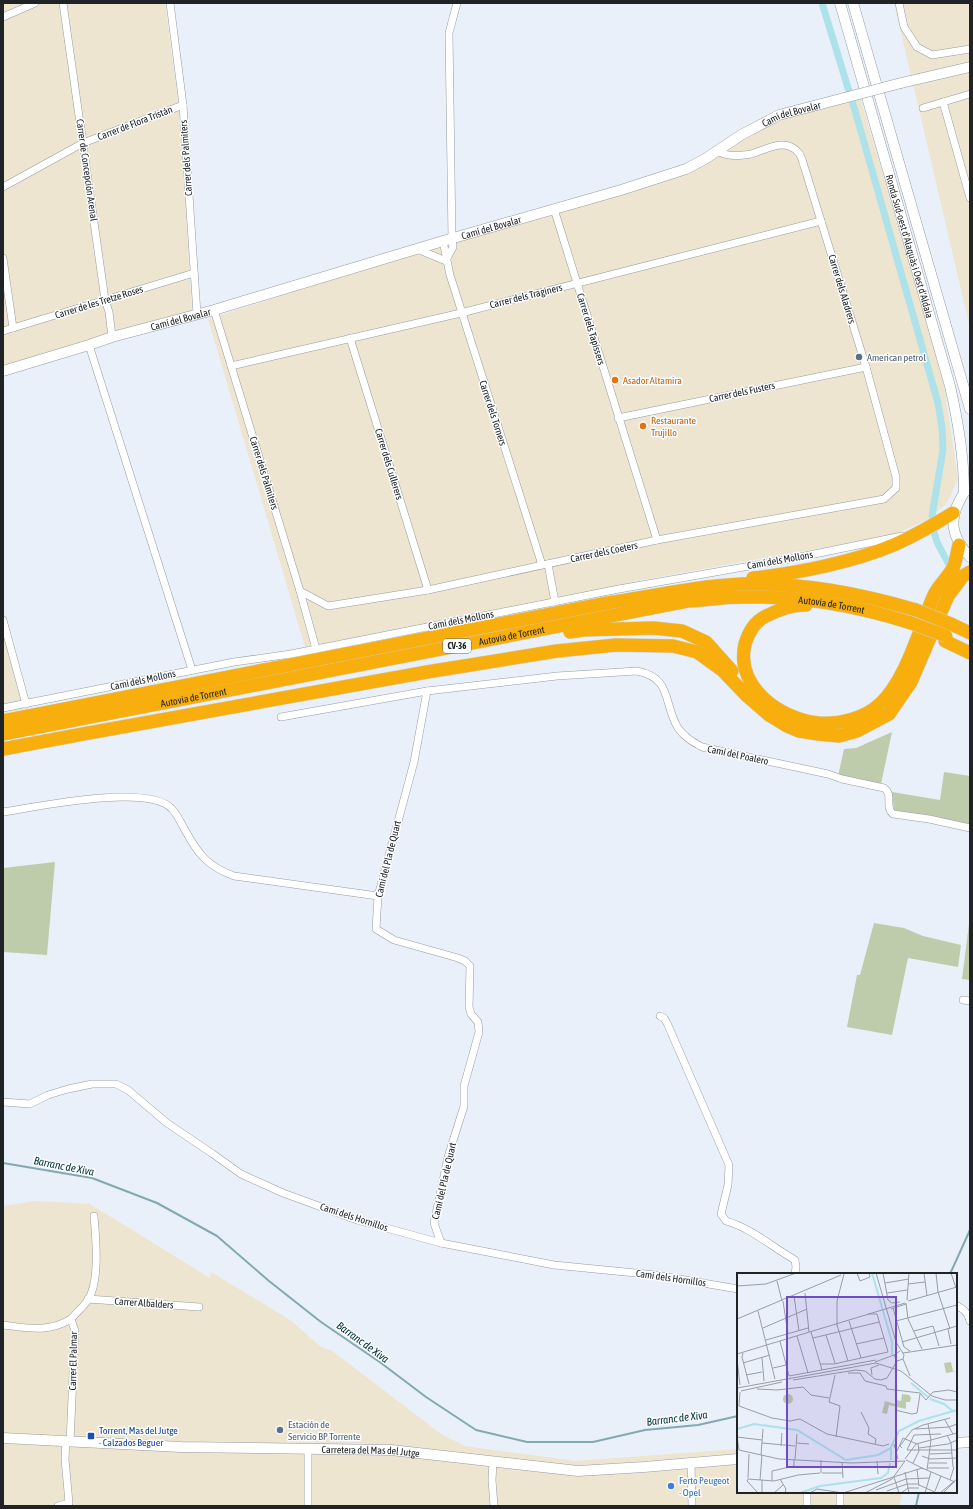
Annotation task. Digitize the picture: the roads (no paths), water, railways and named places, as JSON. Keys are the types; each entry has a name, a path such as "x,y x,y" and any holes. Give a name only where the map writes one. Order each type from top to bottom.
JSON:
{"highway":[{"path":"607,603 627,596 686,585 787,574 865,555 896,544 920,533 953,513"},
{"path":"910,625 824,607 802,605 778,609 759,620 748,633 743,652 745,671 754,689 771,705 801,720 819,724 843,721 864,716 880,703 899,678 935,592 953,568 959,545"},
{"path":"3,749 427,672 557,651 616,646 673,646 697,652 722,670 746,695 769,715 787,726 799,731 839,736 857,731 889,714 911,682 948,596 963,576 970,572"},
{"name":"Autovia de Torrent","path":"3,721 607,603 687,589 742,584 792,585 829,589 876,598 916,610 947,634 970,647"},
{"name":"Autovia de Torrent","path":"3,734 688,601 741,597 789,598 826,602 874,611 910,625 947,634 970,633"},
{"path":"422,653 449,652 520,639 583,630 653,628 682,631 706,642 725,661 751,696 769,715"},
{"path":"947,634 970,653"}],"street":[{"path":"3,17 35,3"},
{"name":"Carrer de Concepción Arenal","path":"63,3 105,300 109,312 112,337"},
{"name":"Carrer dels Palmiters","path":"170,3 183,105 197,314"},
{"path":"417,249 446,261 454,247 447,240 449,33 457,3"},
{"name":"Ronda Sud-oest d'Alaquàs i Oest d'Aldaia","path":"840,3 950,386 958,420 967,490"},
{"name":"Ronda Sud-oest d'Alaquàs i Oest d'Aldaia","path":"853,3 970,408"},
{"path":"899,3 904,27 917,47 932,55 970,49"},
{"name":"Camí del Bovalar","path":"3,371 112,337 214,310 447,240 621,190 686,169 741,135 780,115 901,83 970,67"},
{"path":"923,108 970,94"},
{"path":"943,102 970,198"},
{"name":"Carrer de Flora Tristán","path":"3,187 83,143 183,105"},
{"name":"Carrer dels Aladrers","path":"717,151 731,156 751,154 774,145 784,145 791,147 799,153 866,367 896,476"},
{"name":"Carrer dels Tapissers","path":"554,209 657,540"},
{"name":"Carrer dels Traginers","path":"231,366 462,313 821,221"},
{"path":"3,258 13,328"},
{"name":"Carrer dels Torners","path":"446,261 545,564 555,602"},
{"name":"Carrer de les Tretze Roses","path":"3,331 194,273"},
{"name":"Carrer dels Palmiters","path":"214,310 300,591 316,649"},
{"name":"Carrer dels Cullerers","path":"350,338 428,590"},
{"path":"89,345 192,670"},
{"name":"Carrer dels Fusters","path":"618,418 866,367"},
{"name":"Carrer dels Coeters","path":"300,591 328,606 428,590 657,540 884,499 896,488 896,476"},
{"path":"967,490 953,513 953,530 959,545 970,557"},
{"name":"Camí dels Mollons","path":"3,708 192,670 291,654 920,533"},
{"path":"3,620 26,704"},
{"name":"Camí del Poalero","path":"427,691 557,676 605,672 642,672 655,679 664,688 672,715 678,728 690,740 702,747 828,774 842,779 884,788 889,794 889,808 890,812 893,814 944,822 970,828"},
{"path":"281,717 427,691"},
{"name":"Camí del Pla de Quart","path":"427,691 414,762 378,896 376,929 394,940 458,958 465,961 470,966 469,1007 471,1014 478,1022 478,1032 466,1077 464,1106 448,1157 434,1223 441,1244"},
{"path":"3,812 70,800 142,797 161,801 172,808 195,849 220,871 234,876 378,896"},
{"path":"660,1016 668,1023 729,1165 728,1185 721,1214 726,1222 738,1225 748,1230 775,1249 795,1260 795,1273"},
{"name":"Camí dels Hornillos","path":"3,1102 30,1104 48,1095 68,1089 92,1084 116,1084 128,1090 167,1123 241,1174 283,1193 357,1220 441,1244 554,1265 656,1275 737,1289"},
{"name":"Carrer El Palmar","path":"58,1506 69,1504 65,1459 68,1442 75,1331 71,1319 88,1299 95,1276 96,1246 94,1216"},
{"name":"Carrer Albalders","path":"88,1299 199,1307"},
{"path":"957,1305 965,1310 970,1321"},
{"path":"3,1325 37,1329 53,1328 71,1319"},
{"name":"Carretera del Mas del Jutge","path":"3,1438 181,1447 391,1450 578,1470 597,1470 737,1459"},
{"path":"308,1449 308,1506"},
{"path":"494,1461 492,1480 494,1506"},
{"path":"691,1463 692,1506"},
{"path":"806,1493 807,1506"},
{"path":"840,1493 840,1506"}],"waterway":[{"path":"822,3 856,114 938,403 942,428 943,450 932,516"},
{"path":"934,532 937,542 948,563"},
{"name":"Barranc de Xiva","path":"3,1163 92,1178 157,1203 217,1236 269,1281 321,1322 381,1363 426,1397 476,1430 527,1442 593,1442 645,1430 698,1425 737,1416"},
{"name":"Barranc de Xiva","path":"950,1273 970,1230"},
{"path":"916,1506 919,1493"}],"place":[{"name":"American petrol","path":"859,357"},
{"name":"Asador Altamira","path":"615,380"},
{"name":"Restaurante Trujillo","path":"643,426"},
{"name":"Estación de Servicio BP Torrente","path":"280,1430"},
{"name":"Torrent, Mas del Jutge - Calzados Beguer","path":"91,1436"},
{"name":"Ferto Peugeot - Opel","path":"671,1486"}]}
